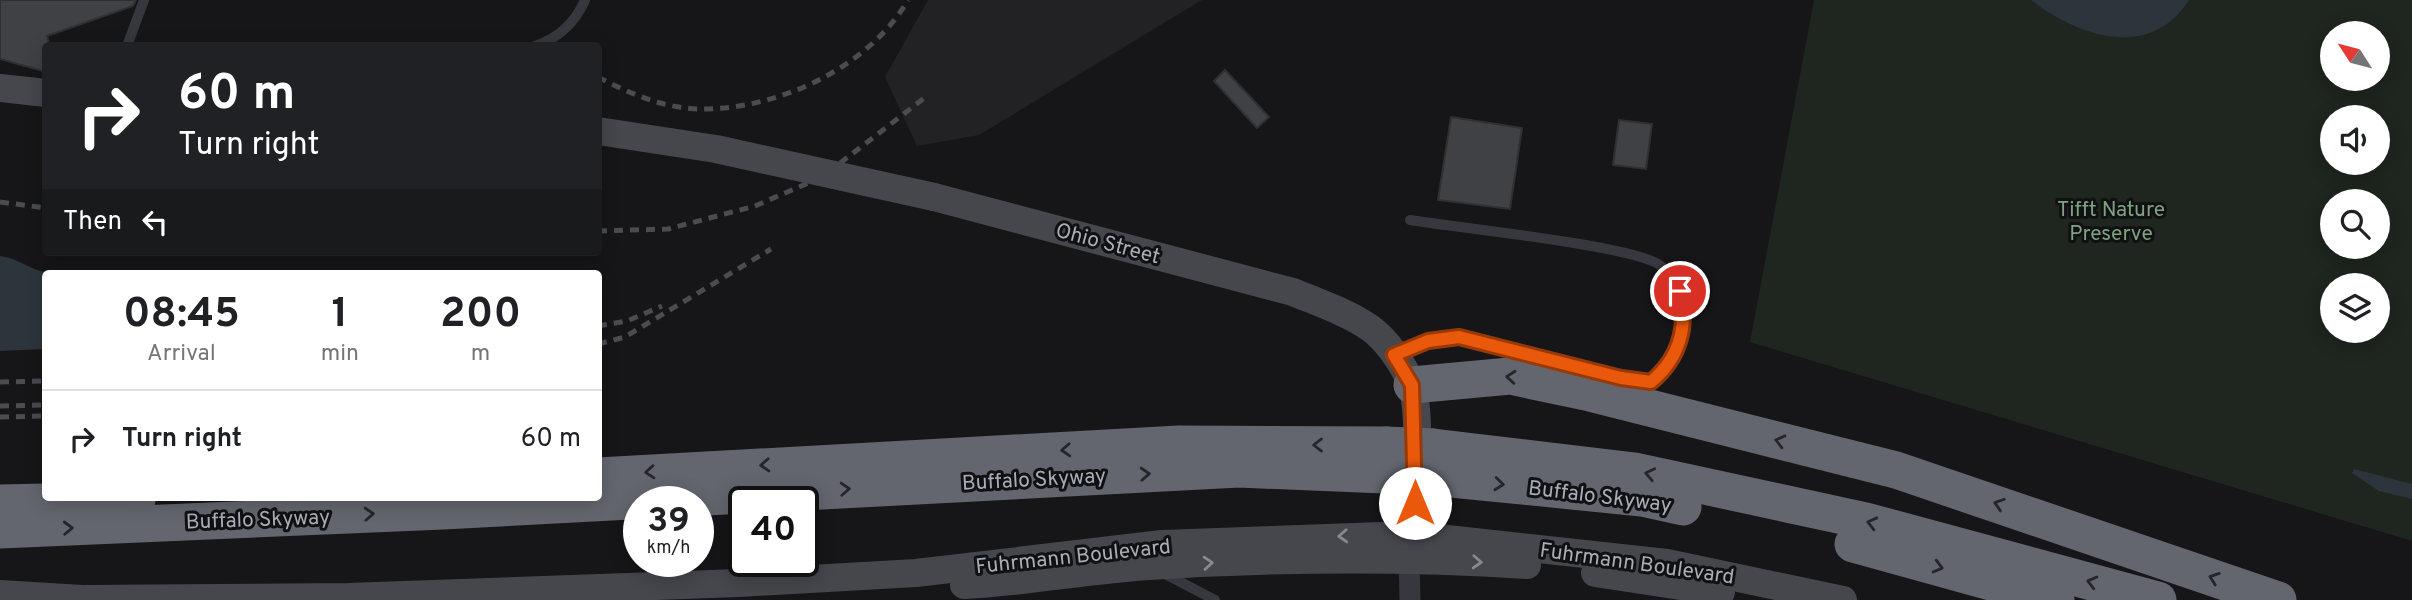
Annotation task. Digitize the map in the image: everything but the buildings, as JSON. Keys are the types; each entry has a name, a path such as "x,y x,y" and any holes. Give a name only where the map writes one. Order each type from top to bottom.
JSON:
{"highway":[{"path":"1403,370 1510,376 1590,393 1896,470 2278,600"},
{"name":"Buffalo Skyway","path":"602,476 701,468 1179,444 1385,460 1648,474 1866,521 2158,600"},
{"name":"Buffalo Skyway","path":"0,530 443,511 1385,460"},
{"name":"Buffalo Skyway","path":"1432,462 1642,498 1861,546 2056,600"},
{"name":"Buffalo Skyway","path":"0,503 82,501"}],"street":[{"path":"0,88 42,93"},
{"name":"Ohio Street","path":"602,132 716,149 934,197 1293,292 1344,313 1372,330 1403,370"},
{"path":"1403,370 1415,503 1410,546 1410,600"},
{"name":"Fuhrmann Boulevard","path":"0,594 82,598 298,599 739,583 916,573 1000,580 1161,544 1410,546 1667,563 1843,600"},
{"name":"Fuhrmann Boulevard","path":"617,600 771,597 1410,546 1773,600"}],"lane":[{"path":"128,42 144,0"},
{"path":"545,42 576,20 585,0"},
{"path":"1403,370 1428,341 1459,337 1621,378 1651,382 1678,350 1686,316 1680,291 1660,265 1611,248 1410,220"},
{"path":"1139,567 1185,582 1215,600"}],"shaded area":[{"path":"928,0 1202,0 979,135 917,146 885,77"},
{"path":"2031,0 2189,0 2173,19 2155,31 2135,37 2113,37 2070,24"},
{"path":"0,256 42,271 42,349 0,351"},
{"path":"2354,469 2412,484 2412,499 2379,491 2352,473"}],"green space":[{"name":"Tifft Nature Preserve","path":"1814,0 2412,0 2412,541 1750,342"}],"railway":[{"path":"602,79 636,95 691,109 734,107 763,101 792,92 847,64 871,45 891,24 908,0"},
{"path":"602,231 668,229 755,206 822,177 927,96"},
{"path":"0,202 42,207"},
{"path":"602,343 625,337 771,249"},
{"path":"602,325 627,321 662,306"},
{"path":"0,382 42,381"},
{"path":"0,406 42,405"},
{"path":"0,417 42,416"}],"route":[{"path":"1415,503 1415,419 1412,385 1394,355 1428,341 1459,337 1621,378 1651,382 1660,375 1678,350 1686,316 1680,291"}]}
